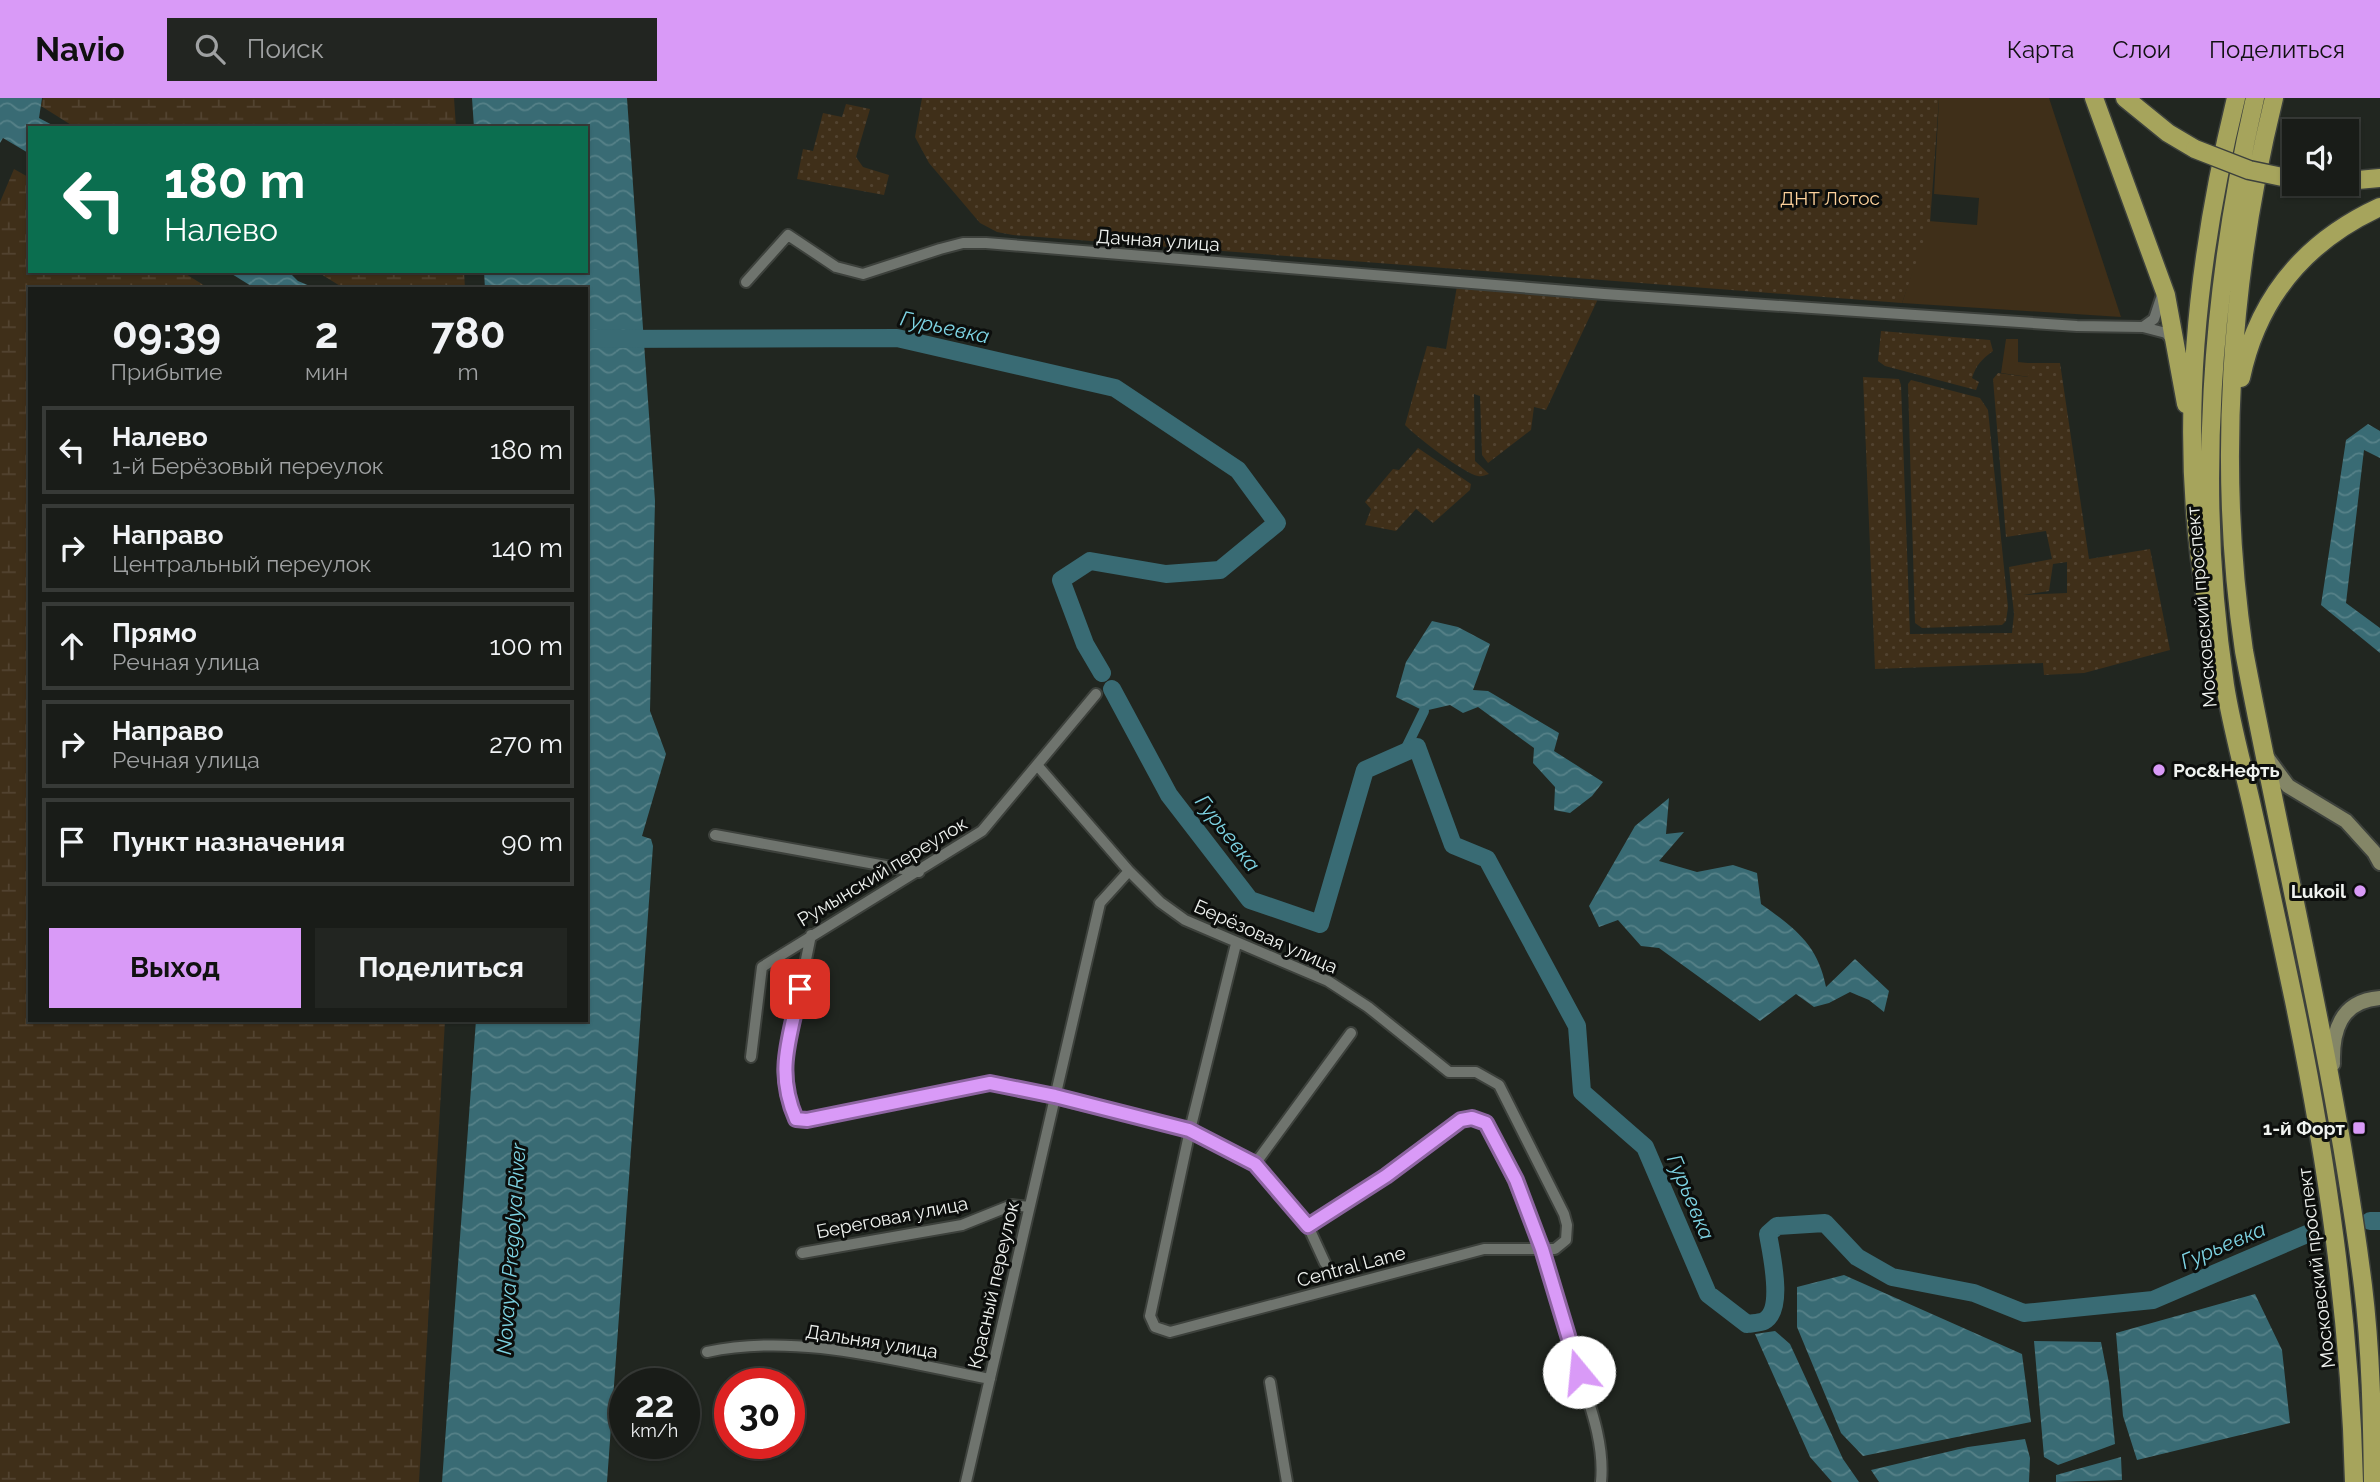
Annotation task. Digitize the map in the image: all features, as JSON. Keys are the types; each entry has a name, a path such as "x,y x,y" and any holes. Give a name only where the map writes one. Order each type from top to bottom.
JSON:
{"highway":[{"path":"2094,98 2162,282 2180,361 2193,456 2198,548 2225,687"},
{"path":"2125,98 2168,134 2195,149 2249,170 2282,177"},
{"path":"2193,456 2196,358 2204,276 2216,193 2236,98"},
{"name":"Московский проспект","path":"2255,98 2229,230 2213,387 2213,553 2225,687 2294,1005 2334,1223 2351,1395 2354,1482"},
{"name":"Московский проспект","path":"2274,98 2255,186 2241,278 2231,440 2231,515 2239,618 2263,752 2334,1094 2353,1219 2368,1348 2373,1482"},
{"path":"2359,180 2380,178"},
{"path":"2231,440 2248,350 2255,328 2277,288 2321,241 2380,207"}],"main road":[{"path":"2263,752 2288,786 2346,821 2374,852 2380,863"},
{"path":"2334,1094 2335,1029 2349,1010 2367,999 2380,998"}],"street":[{"name":"Дачная улица","path":"746,282 788,235 836,267 863,274 963,243 986,243 1604,293 2077,326 2143,327"},
{"path":"2143,327 2154,319 2160,309 2162,282"},
{"path":"2143,327 2166,333 2180,361"},
{"name":"Румынский переулок","path":"751,1057 762,967 982,831 1096,694"},
{"name":"Берёзовая улица","path":"1037,765 1129,871 1160,902 1185,920 1236,944 1285,960 1328,981 1368,1007 1449,1072 1476,1072 1499,1085 1513,1107 1567,1225 1566,1240 1561,1245 1542,1249"},
{"path":"715,835 919,872"},
{"name":"Красный переулок","path":"966,1482 1100,903 1129,871"},
{"path":"811,935 783,1072 787,1097 796,1119 807,1120 990,1083 1055,1096 1189,1130 1255,1164 1308,1226 1325,1264"},
{"path":"1189,1130 1236,944"},
{"path":"1255,1164 1351,1033"},
{"path":"1308,1226 1386,1176 1461,1120 1472,1118 1486,1123 1516,1180 1542,1249 1601,1446 1601,1482"},
{"name":"Central Lane","path":"1189,1130 1150,1316 1155,1327 1170,1332 1484,1250 1542,1249"},
{"name":"Береговая улица","path":"802,1252 962,1225 1012,1205 1029,1207"},
{"name":"Дальняя улица","path":"707,1352 741,1344 827,1349 990,1379"},
{"path":"1269,1382 1287,1482"}],"green space":[{"path":"43,98 454,98 456,126 73,126 41,106"},
{"name":"ДНТ Лотос","path":"922,98 1939,98 1930,223 1902,303 997,232 980,223 929,163 915,137"},
{"path":"1939,98 2049,98 2121,317 1902,303 1929,221 1977,225 1979,198 1934,194"},
{"path":"846,104 870,109 856,157 863,167 889,175 884,195 797,179 803,149 813,151 823,113 842,117"},
{"path":"14,169 28,177 28,273 184,273 207,287 28,287 28,1022 445,1022 419,1482 0,1482 0,202"},
{"path":"319,273 464,273 465,287 342,287"},
{"path":"1457,286 1596,297 1597,301 1546,410 1534,407 1531,430 1488,463 1482,455 1480,396 1474,394 1475,461 1489,474 1481,476 1472,474 1452,462 1405,425 1427,346 1446,349"},
{"path":"1881,331 1990,340 1993,351 1974,373 1972,378 1979,382 1976,390 1885,366 1878,361"},
{"path":"2006,339 2018,339 2018,362 2028,363 2029,377 2001,373"},
{"path":"2028,363 2060,363 2089,559 2150,549 2170,650 2084,673 2044,675 2043,663 1875,669 1863,377 1899,379 1901,385 1910,634 2012,633 2014,614 2009,567 2052,559 2046,531 2006,537 1993,379 1998,373 2028,377","holes":["2067,562 2067,593 2023,595 2049,591 2053,564"]},
{"path":"1911,380 1980,398 1988,410 2008,607 2006,621 2002,625 1922,628 1915,623 1908,384"},
{"path":"1418,448 1471,484 1470,490 1433,523 1416,509 1396,531 1365,525 1371,509 1365,502 1393,469 1399,470"}],"water":[{"path":"0,98 42,98 39,118 54,126 28,126 28,153 3,138 0,143"},
{"name":"Novaya Pregolya River","path":"472,98 627,98 655,501 650,711 666,754 642,836 651,839 653,846 615,1368 609,1368 607,1482 442,1482 476,1022 588,1022 588,287 485,287 484,273 588,273 588,126 474,126"},
{"path":"230,273 290,273 298,281 312,287 253,287"},
{"path":"2368,424 2380,431 2380,458 2364,450 2346,603 2380,628 2380,653 2321,605 2346,440"},
{"path":"1432,621 1458,627 1490,644 1473,690 1488,691 1559,733 1554,751 1603,782 1592,796 1570,813 1554,810 1555,787 1533,763 1534,748 1478,707 1463,713 1450,705 1424,711 1396,697 1406,662"},
{"path":"1669,798 1666,834 1684,832 1659,861 1697,872 1733,865 1757,873 1761,904 1794,930 1811,949 1826,987 1855,959 1889,991 1884,1012 1869,1000 1850,992 1814,1007 1796,994 1760,1021 1659,948 1641,946 1618,920 1599,927 1589,906 1635,826"},
{"path":"1844,1275 2022,1354 2031,1422 1863,1456 1841,1433 1797,1327 1797,1287"},
{"path":"2255,1294 2282,1350 2290,1423 2137,1460 2123,1416 2116,1333"},
{"path":"1775,1331 1790,1344 1843,1459 1859,1482 1832,1482 1810,1457 1755,1334"},
{"path":"2034,1341 2101,1342 2109,1383 2115,1444 2058,1465 2044,1457"},
{"path":"2025,1439 2030,1458 2029,1482 1879,1482 1871,1470 1968,1447"},
{"path":"2121,1457 2122,1480 2056,1482 2056,1475"}],"waterway":[{"name":"Гурьевка","path":"588,339 897,338 1115,388 1238,470 1277,523 1220,570 1166,574 1090,561 1061,580 1085,644 1102,673"},
{"name":"Гурьевка","path":"1112,689 1169,795 1250,900 1320,924 1365,770 1417,747 1453,845 1487,859 1577,1026 1582,1092 1645,1147 1708,1294 1747,1324 1764,1321 1774,1305 1774,1267 1768,1234 1777,1226 1825,1223 1857,1257 1892,1277 1974,1293 2024,1313 2153,1300 2307,1234"},
{"path":"1403,754 1424,711"},
{"name":"Гурьевка","path":"2370,1221 2380,1221"}],"place":[{"name":"Рос&Нефть","path":"2159,770"},
{"name":"Lukoil","path":"2360,891"},
{"name":"1-й Форт","path":"2359,1128"}],"route":[{"path":"800,989 783,1072 787,1097 796,1119 807,1120 990,1083 1055,1096 1189,1130 1255,1164 1308,1226 1386,1176 1461,1120 1472,1118 1486,1123 1516,1180 1542,1249 1579,1372"}]}
